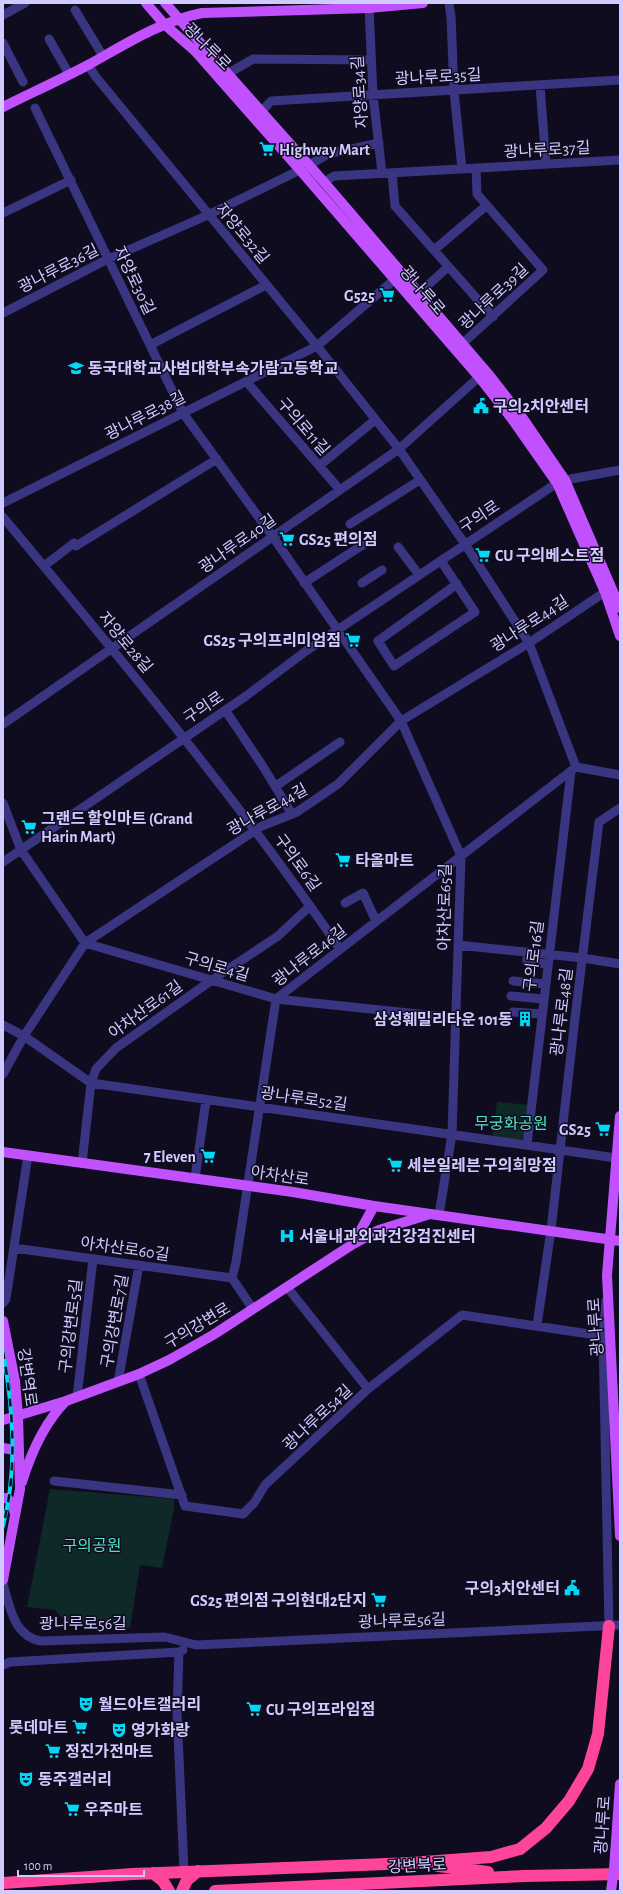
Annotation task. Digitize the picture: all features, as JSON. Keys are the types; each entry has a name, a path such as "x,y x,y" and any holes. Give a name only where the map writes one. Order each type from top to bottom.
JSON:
{"highway":[{"path":"3,1883 153,1873 184,1881 198,1871 411,1863 491,1857 520,1849 546,1828 570,1802 588,1769 598,1734 615,1626"},
{"path":"411,1863 525,1876"},
{"name":"강변북로","path":"215,1891 617,1871"},
{"path":"153,1873 166,1886"}],"main road":[{"name":"광나루로","path":"146,3 164,24 196,51 304,167 324,182 522,417 561,482 620,608"},
{"name":"광나루로","path":"165,3 262,111 304,167 394,280 479,377 561,482 605,592 620,636"},
{"path":"3,107 88,65 164,24 179,18 202,13 369,8 423,3"},
{"name":"광나루로","path":"620,1116 609,1238 607,1291 610,1316 620,1536"},
{"name":"아차산로","path":"3,1152 195,1178 374,1206 609,1238 620,1241"},
{"name":"구의강변로","path":"3,1420 66,1401 118,1382 175,1357 253,1309 353,1244 374,1206"},
{"path":"353,1244 379,1230 434,1214"},
{"name":"강변역로","path":"3,1321 15,1381 18,1416 20,1489 3,1580"},
{"path":"20,1489 40,1437 58,1409 66,1401"},
{"path":"3,1448 15,1450 19,1460"},
{"path":"3,1498 7,1498 12,1503 15,1514"},
{"name":"광나루로","path":"611,1891 617,1871 620,1784"}],"street":[{"path":"3,15 25,3"},
{"path":"449,3 451,17 454,91 462,169"},
{"name":"자양로34길","path":"369,8 373,95 378,143 387,173"},
{"path":"75,10 103,56"},
{"path":"49,39 69,74"},
{"path":"3,43 23,82"},
{"name":"광나루로","path":"229,73 253,59 371,60"},
{"name":"자양로32길","path":"88,65 399,449 464,544"},
{"name":"광나루로35길","path":"262,111 271,101 620,80"},
{"path":"540,85 546,164"},
{"name":"자양로30길","path":"35,108 183,413 217,459 337,631"},
{"path":"304,167 328,154 378,143"},
{"name":"광나루로37길","path":"324,182 334,176 620,160"},
{"name":"광나루로36길","path":"3,313 108,260 208,215 304,167"},
{"path":"434,250 486,206 477,194 476,168"},
{"path":"387,173 395,206 493,318"},
{"path":"4,210 70,180"},
{"name":"광나루로39길","path":"462,344 493,318 543,270 486,206"},
{"name":"광나루로","path":"418,294 448,267"},
{"name":"광나루로38길","path":"3,503 317,346 394,280"},
{"path":"150,345 266,285"},
{"name":"광나루로40길","path":"3,724 399,449 479,377"},
{"name":"구의로11길","path":"246,381 340,490"},
{"path":"319,466 375,420"},
{"path":"44,566 75,545 121,519 217,459"},
{"path":"561,482 620,470"},
{"path":"350,524 420,480"},
{"name":"구의로","path":"3,862 464,544 561,482"},
{"name":"자양로28길","path":"3,517 185,737"},
{"path":"304,583 364,544"},
{"name":"구의로16길","path":"464,544 529,642 574,769 548,959 526,1145"},
{"path":"398,547 419,576"},
{"path":"441,561 457,584 475,612 394,666 378,640 457,584"},
{"path":"362,583 382,570"},
{"name":"광나루로44길","path":"3,1074 24,1036 85,943 256,830 292,814 338,784 401,722 529,642 605,592"},
{"name":"아차산로65길","path":"337,631 401,722 461,856 452,1134 434,1214"},
{"path":"225,710 276,786 292,814"},
{"name":"구의로6길","path":"185,737 256,830 340,949"},
{"path":"276,786 340,742"},
{"path":"574,769 620,775"},
{"name":"광나루로46길","path":"232,1278 248,1186 276,999 574,769"},
{"path":"3,803 21,850 85,943"},
{"name":"광나루로48길","path":"552,1230 582,958 599,822 620,808"},
{"name":"광나루로46길","path":"345,903 363,893 376,921"},
{"name":"아차산로61길","path":"82,1163 91,1083 96,1069 116,1048 212,980 278,936 310,906"},
{"name":"구의로4길","path":"85,943 276,999 456,1018"},
{"path":"458,944 528,952 548,959 582,958 620,964"},
{"path":"513,981 545,984"},
{"path":"511,996 543,1000"},
{"path":"513,1012 542,1014"},
{"name":"광나루로52길","path":"3,1025 24,1036 91,1083 616,1158"},
{"path":"195,1178 206,1100"},
{"path":"3,1303 6,1300 28,1155"},
{"path":"537,1325 552,1230"},
{"name":"아차산로60길","path":"14,1248 232,1278"},
{"name":"구의강변로5길","path":"77,1397 93,1259"},
{"name":"구의강변로7길","path":"118,1382 139,1265"},
{"path":"232,1278 253,1309"},
{"path":"287,1287 368,1389"},
{"path":"607,1291 603,1336 615,1626"},
{"name":"광나루로54길","path":"139,1374 185,1506 243,1514 254,1503 265,1485 368,1389 462,1315 603,1336"},
{"path":"54,1480 182,1495"},
{"name":"광나루로56길","path":"3,1584 10,1613 19,1626 33,1639 40,1641 165,1637 196,1645 615,1626"},
{"name":"광나루로56길","path":"3,1665 10,1662 179,1652 196,1645"},
{"path":"179,1652 177,1712 184,1881"}],"green space":[{"name":"무궁화공원","path":"497,1102 531,1105 527,1145 492,1140"},
{"name":"구의공원","path":"50,1489 174,1499 174,1508 162,1568 140,1565 130,1628 67,1623 55,1610 27,1607"}],"railway":[{"path":"3,1351 9,1395 12,1438 11,1482 3,1526"}],"place":[{"name":"Highway Mart","path":"267,149"},
{"name":"G525","path":"387,295"},
{"name":"동국대학교사범대학부속가람고등학교","path":"76,368"},
{"name":"구의2치안센터","path":"481,406"},
{"name":"GS25 편의점","path":"287,539"},
{"name":"CU 구의베스트점","path":"483,555"},
{"name":"GS25 구의프리미엄점","path":"353,640"},
{"name":"그랜드 할인마트 (Grand Harin Mart)","path":"29,827"},
{"name":"타올마트","path":"343,860"},
{"name":"삼성훼밀리타운 101동","path":"525,1019"},
{"name":"GS25","path":"603,1129"},
{"name":"7 Eleven","path":"208,1156"},
{"name":"세븐일레븐 구의희망점","path":"395,1165"},
{"name":"서울내과외과건강검진센터","path":"287,1236"},
{"name":"구의3치안센터","path":"572,1588"},
{"name":"GS25 편의점 구의현대2단지","path":"379,1600"},
{"name":"월드아트갤러리","path":"86,1704"},
{"name":"CU 구의프라임점","path":"254,1709"},
{"name":"롯데마트","path":"80,1727"},
{"name":"영가화랑","path":"119,1730"},
{"name":"정진가전마트","path":"53,1751"},
{"name":"동주갤러리","path":"26,1779"},
{"name":"우주마트","path":"72,1809"}]}
